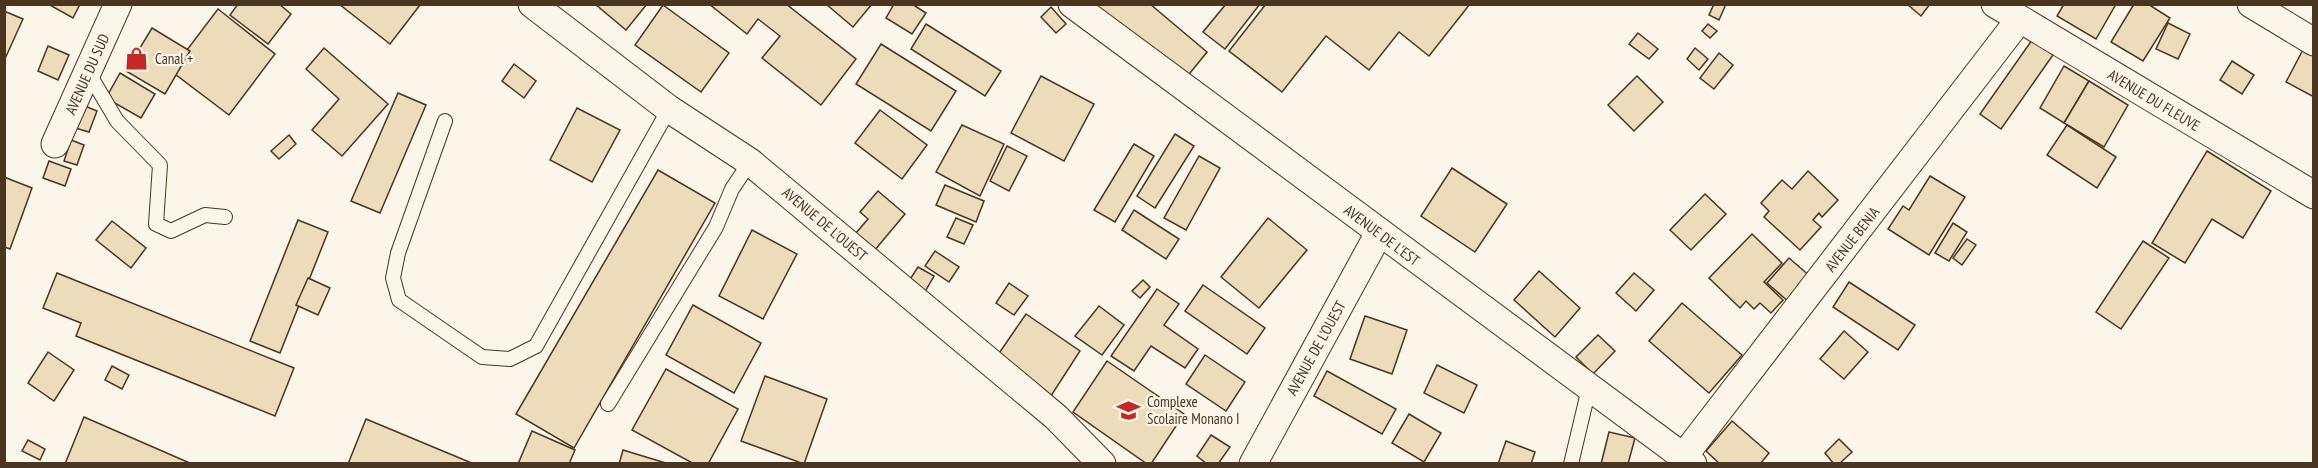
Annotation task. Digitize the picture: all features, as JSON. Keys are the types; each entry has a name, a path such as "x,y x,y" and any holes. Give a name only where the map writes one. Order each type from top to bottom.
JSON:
{"street":[{"name":"AVENUE DU SUD","path":"55,144 118,4"},
{"name":"AVENUE DE L'OUEST","path":"532,4 669,109 750,162 1056,417 1102,464"},
{"name":"AVENUE DE L'EST","path":"1072,4 1688,460"},
{"name":"AVENUE DU FLEUVE","path":"1995,4 2313,195"},
{"path":"2251,4 2313,42"},
{"name":"AVENUE BENIA","path":"1688,460 2019,20"},
{"name":"AVENUE DE L'OUEST","path":"1253,464 1379,233"}],"lane":[{"path":"87,72 117,121 160,165 156,224 171,231 205,215 225,217"},
{"path":"445,121 398,253 393,278 399,300 482,357 510,359 536,346 669,109"},
{"path":"608,404 716,227 732,189 750,162"},
{"path":"1571,464 1589,388"}],"building":[{"path":"48,4 80,4 73,18"},
{"path":"238,4 279,4 291,14 268,44 230,15"},
{"path":"339,4 419,4 420,5 390,44"},
{"path":"595,4 647,4 626,30"},
{"path":"709,4 786,4 856,59 821,105 762,58 780,36 758,19 747,34"},
{"path":"826,4 872,4 853,27"},
{"path":"894,4 912,4 926,13 912,34 886,18"},
{"path":"1098,4 1150,4 1207,52 1182,83 1094,10"},
{"path":"1226,4 1260,4 1225,49 1203,32"},
{"path":"1266,4 1470,4 1429,56 1399,32 1369,70 1326,36 1282,92 1229,51"},
{"path":"1714,4 1726,4 1719,20 1709,15"},
{"path":"1907,4 1930,4 1921,16"},
{"path":"2064,4 2116,4 2096,39 2057,16"},
{"path":"2134,4 2148,4 2170,18 2143,61 2111,42"},
{"path":"663,5 729,53 701,92 635,45"},
{"path":"1051,7 1066,24 1056,33 1041,17"},
{"path":"218,9 275,54 229,115 171,71"},
{"path":"4,11 23,19 4,61"},
{"path":"2168,23 2190,34 2178,59 2156,49"},
{"path":"926,24 1001,71 985,96 911,49"},
{"path":"1708,24 1717,31 1710,38 1702,31"},
{"path":"152,28 190,51 165,94 126,71"},
{"path":"1638,33 1658,49 1649,59 1629,44"},
{"path":"2032,40 2053,55 2001,129 1980,114"},
{"path":"881,44 956,91 931,131 856,84"},
{"path":"2306,44 2314,48 2314,97 2286,82"},
{"path":"48,46 69,55 58,80 38,71"},
{"path":"324,48 388,104 342,156 312,130 339,99 306,69"},
{"path":"1695,48 1708,59 1699,70 1687,59"},
{"path":"1719,53 1733,65 1714,89 1700,78"},
{"path":"2232,61 2254,75 2242,94 2220,80"},
{"path":"514,64 536,81 524,98 502,81"},
{"path":"2064,66 2089,81 2064,123 2040,108"},
{"path":"120,73 155,94 141,118 106,98"},
{"path":"1041,76 1094,104 1064,161 1011,133"},
{"path":"1637,76 1663,102 1634,131 1608,105"},
{"path":"2089,81 2128,105 2104,147 2064,123"},
{"path":"398,93 426,105 380,213 351,201"},
{"path":"80,104 97,111 89,132 72,127"},
{"path":"577,108 620,130 592,182 550,160"},
{"path":"880,110 927,145 902,179 855,143"},
{"path":"962,125 1004,144 980,196 936,172"},
{"path":"2067,125 2116,157 2097,188 2047,155"},
{"path":"1175,134 1194,146 1155,208 1137,196"},
{"path":"289,135 296,144 279,159 271,151"},
{"path":"71,140 84,145 77,165 64,161"},
{"path":"1134,144 1154,156 1115,222 1094,210"},
{"path":"1007,146 1027,156 1009,191 990,181"},
{"path":"2207,151 2271,191 2243,238 2212,219 2185,263 2152,243"},
{"path":"1199,156 1220,168 1186,230 1164,218"},
{"path":"49,161 71,169 65,186 43,178"},
{"path":"1452,168 1507,204 1475,252 1421,216"},
{"path":"658,170 715,203 574,448 516,414"},
{"path":"1808,171 1838,200 1822,217 1819,213 1813,220 1821,227 1800,250 1764,217 1769,211 1761,203 1782,180 1792,189"},
{"path":"1930,176 1965,197 1929,255 1888,229 1903,206 1909,210"},
{"path":"4,177 32,188 10,249 4,247"},
{"path":"945,185 984,201 976,222 936,205"},
{"path":"878,191 905,214 869,257 849,241 868,219 860,212"},
{"path":"1705,194 1726,214 1691,250 1670,230"},
{"path":"1134,210 1179,239 1166,259 1122,230"},
{"path":"956,218 973,225 964,244 947,237"},
{"path":"1268,218 1307,250 1259,308 1221,277"},
{"path":"298,220 328,232 280,353 250,341"},
{"path":"112,221 146,248 131,268 96,240"},
{"path":"1953,223 1967,232 1949,261 1935,253"},
{"path":"752,230 797,254 763,319 719,296"},
{"path":"1752,234 1782,263 1764,282 1783,300 1771,313 1760,303 1754,309 1746,301 1740,308 1709,278"},
{"path":"1967,239 1976,245 1962,265 1953,258"},
{"path":"2143,241 2169,258 2121,329 2096,312"},
{"path":"935,251 959,267 949,282 925,266"},
{"path":"1789,258 1811,277 1789,302 1767,283"},
{"path":"918,267 934,276 922,297 905,287"},
{"path":"1539,271 1580,308 1555,337 1514,300"},
{"path":"57,273 294,368 275,416 76,336 81,323 43,308"},
{"path":"1634,273 1654,290 1636,311 1616,293"},
{"path":"308,278 330,288 318,315 296,305"},
{"path":"1143,280 1150,287 1140,298 1132,291"},
{"path":"1849,282 1915,325 1898,350 1833,307"},
{"path":"1009,283 1028,296 1014,315 996,303"},
{"path":"1203,285 1265,328 1247,354 1185,311"},
{"path":"1157,289 1179,304 1164,325 1198,349 1185,368 1151,346 1134,371 1111,356"},
{"path":"1682,303 1742,355 1709,393 1649,341"},
{"path":"693,305 761,343 734,393 666,355"},
{"path":"1099,306 1124,325 1102,355 1075,336"},
{"path":"1026,314 1080,351 1049,399 993,362"},
{"path":"1365,316 1407,330 1392,374 1350,359"},
{"path":"1844,331 1868,352 1844,379 1820,359"},
{"path":"1598,335 1615,351 1593,374 1576,357"},
{"path":"48,352 74,370 54,401 28,383"},
{"path":"1205,355 1245,382 1226,411 1186,384"},
{"path":"1107,361 1184,414 1151,464 1147,464 1073,412"},
{"path":"1437,365 1477,385 1464,413 1424,393"},
{"path":"112,366 129,375 122,389 105,380"},
{"path":"666,369 738,409 708,464 694,464 632,430"},
{"path":"1327,371 1396,409 1382,434 1314,396"},
{"path":"765,376 827,399 804,464 741,441"},
{"path":"1409,414 1441,433 1424,462 1392,443"},
{"path":"84,417 192,464 65,464"},
{"path":"366,419 474,464 348,464"},
{"path":"1732,421 1769,453 1760,464 1720,464 1706,451"},
{"path":"532,431 575,450 569,464 518,464"},
{"path":"1609,432 1635,438 1628,464 1601,464"},
{"path":"1211,435 1230,447 1218,464 1207,464 1197,456"},
{"path":"1839,439 1852,452 1839,464 1834,464 1825,453"},
{"path":"28,440 45,449 40,460 22,451"},
{"path":"1506,441 1535,452 1531,464 1498,464"},
{"path":"623,450 669,464 619,464"}],"place":[{"name":"Canal +","path":"137,58"},
{"name":"Complexe Scolaire Monano I","path":"1129,410"}]}
